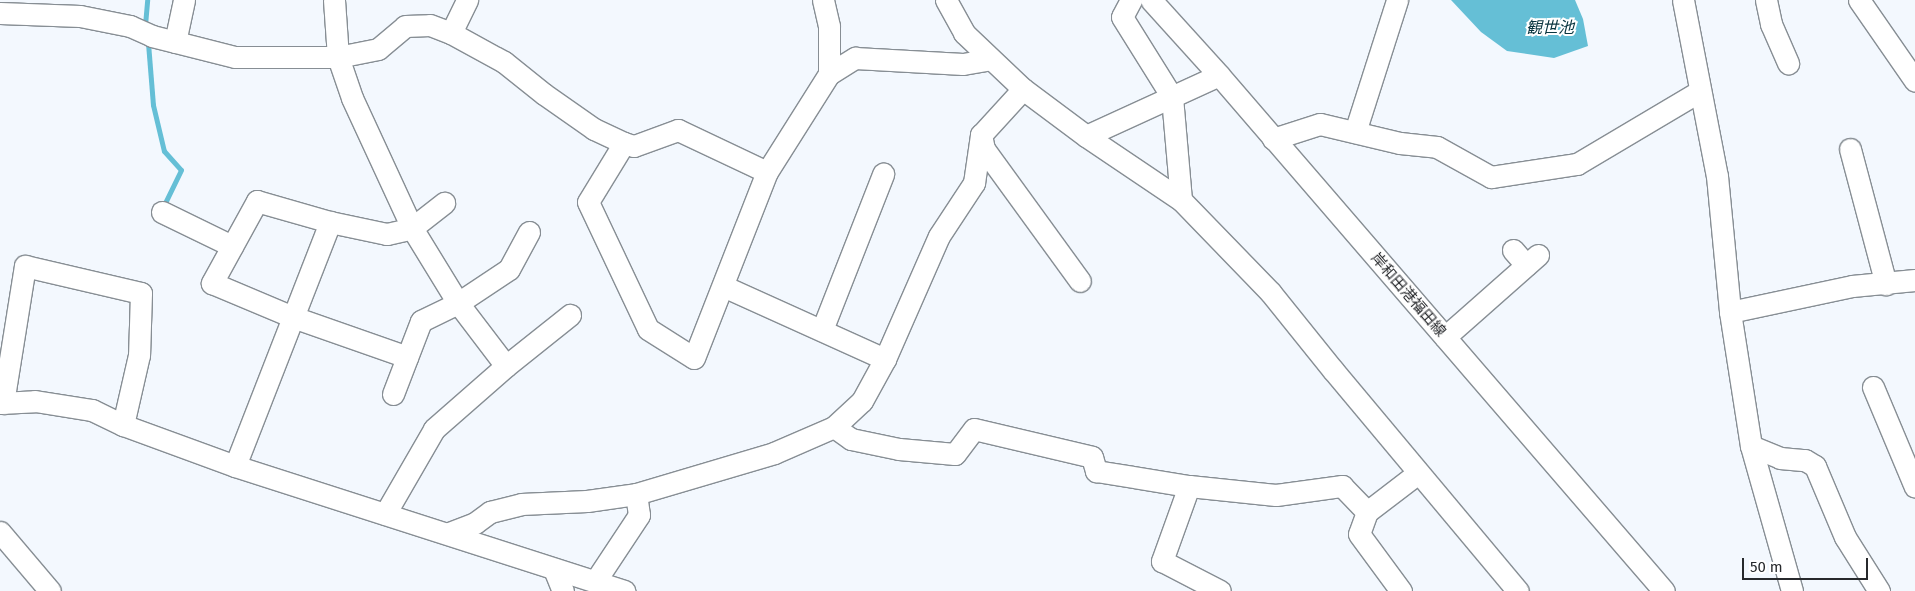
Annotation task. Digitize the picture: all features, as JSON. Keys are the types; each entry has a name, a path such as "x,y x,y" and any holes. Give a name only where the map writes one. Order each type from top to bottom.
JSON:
{"street":[{"path":"175,42 184,0"},
{"path":"334,0 338,57 352,98 412,228 458,303 506,366"},
{"path":"451,33 467,0"},
{"path":"824,0 829,26 829,74"},
{"path":"946,0 964,33 1023,89 1086,136 1181,200 1271,293 1418,473 1518,591"},
{"path":"1131,0 1122,17 1172,97 1181,200"},
{"name":"岸和田港福田線","path":"1151,0 1219,75 1664,591"},
{"path":"1355,132 1396,0"},
{"path":"1683,0 1717,176 1730,312 1751,446 1792,591"},
{"path":"1766,0 1771,24 1788,63"},
{"path":"1859,0 1913,71"},
{"path":"0,13 80,16 130,26 152,36 235,56 338,57 378,49 405,26 430,25 451,33 504,62 544,94 594,129 624,143 634,146 678,130 767,172"},
{"path":"624,143 588,202 648,329 694,358 767,172 829,74 855,58 963,64 991,59"},
{"path":"1086,136 1219,75"},
{"path":"449,533 476,523 490,512 521,504 586,501 636,494 774,454 834,427 862,401 885,359 939,236 974,183 981,135 1023,89"},
{"path":"1273,139 1320,124 1400,143 1437,147 1491,177 1577,164 1700,91"},
{"path":"981,135 984,149 1080,281"},
{"path":"1850,149 1886,284"},
{"path":"822,330 883,174"},
{"path":"407,357 293,317 212,283 256,201 330,222 387,234 412,228 444,203"},
{"path":"162,212 232,246"},
{"path":"235,466 330,222"},
{"path":"392,394 421,321 458,303 509,269 530,232"},
{"path":"1445,337 1526,257"},
{"path":"123,425 139,355 142,293 25,266 2,403 35,402 92,410 123,425 235,466 449,533 554,569 596,580 624,591"},
{"path":"1730,312 1852,286 1915,280"},
{"path":"723,286 885,359"},
{"path":"385,514 434,429 506,366 570,315"},
{"path":"1873,387 1915,488"},
{"path":"834,427 851,439 899,449 955,454 974,429 1092,456 1096,472 1189,486 1276,495 1342,486 1367,512"},
{"path":"1751,446 1780,458 1805,460 1815,466 1845,537 1879,591"},
{"path":"1401,591 1359,534 1367,512 1418,473"},
{"path":"1189,486 1162,561 1220,591"},
{"path":"596,580 639,515 636,494"},
{"path":"0,532 50,591"},
{"path":"554,569 563,591"}],"water":[{"name":"観世池","path":"1451,0 1575,0 1583,19 1588,46 1554,58 1507,51 1481,32"}],"waterway":[{"path":"145,25 147,0"},
{"path":"148,43 153,105 164,151 181,170 163,207"}]}
